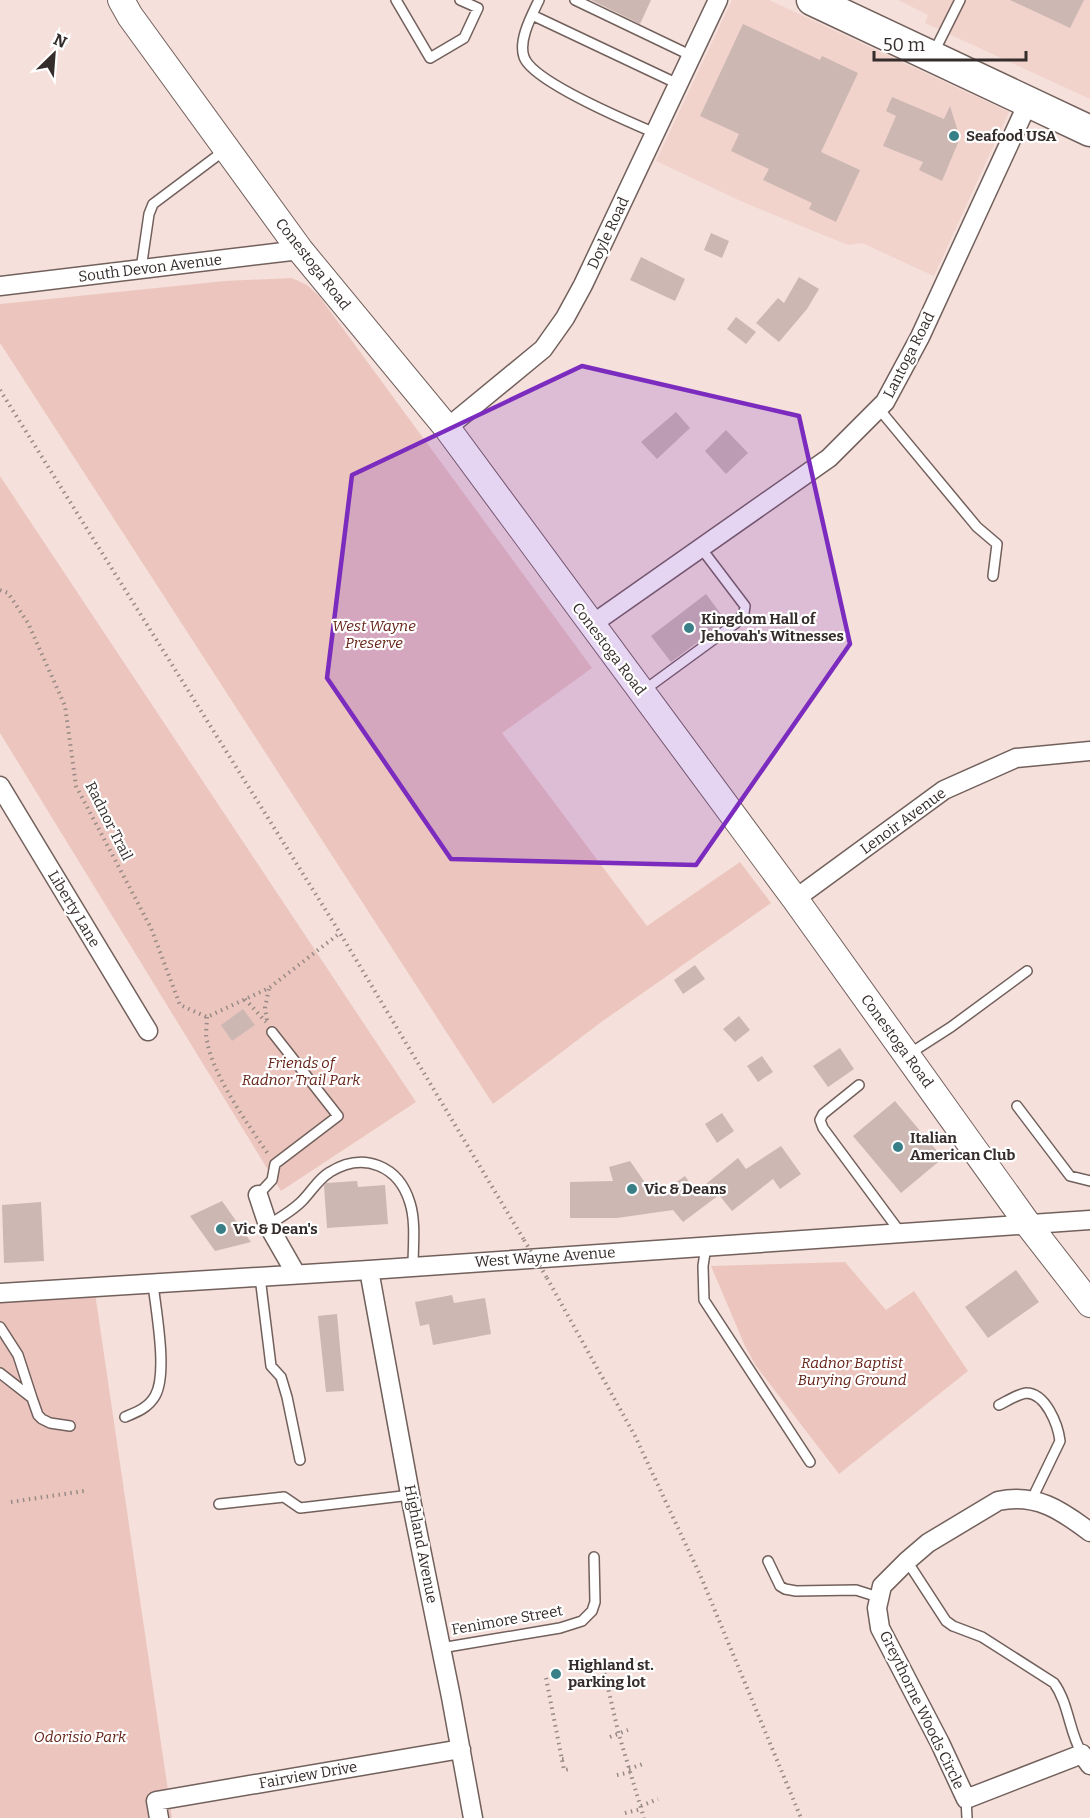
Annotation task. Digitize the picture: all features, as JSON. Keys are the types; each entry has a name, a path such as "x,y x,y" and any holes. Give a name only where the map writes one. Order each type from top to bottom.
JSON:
{"highway":[{"path":"813,0 1028,103 1089,127"}],"main road":[{"name":"Conestoga Road","path":"122,0 130,16 300,250 447,428 795,899 1027,1223 1090,1304"}],"street":[{"name":"Doyle Road","path":"447,428 543,349 565,318 583,285 718,0"},
{"name":"Lantoga Road","path":"591,625 829,458 885,402 920,337 1028,103"},
{"name":"South Devon Avenue","path":"0,286 300,250"},
{"name":"Lenoir Avenue","path":"795,899 944,790 1016,758 1090,751"},
{"name":"Liberty Lane","path":"0,786 148,1031"},
{"path":"258,1195 268,1225 296,1274"},
{"name":"West Wayne Avenue","path":"0,1293 1090,1220"},
{"name":"Highland Avenue","path":"369,1270 473,1818"},
{"path":"878,1597 882,1586 928,1543 998,1501 1009,1499 1047,1504 1060,1510 1090,1532"},
{"name":"Greythorne Woods Circle","path":"878,1597 880,1628 940,1743 966,1799 1086,1760"},
{"name":"Fairview Drive","path":"157,1810 461,1749"}],"lane":[{"path":"396,0 430,58 464,38 478,8 460,0"},
{"path":"539,0 523,44 524,57 530,67 550,82 601,109 655,133"},
{"path":"575,0 692,56"},
{"path":"932,57 960,0"},
{"path":"532,15 678,84"},
{"path":"141,269 149,214 153,204 227,149"},
{"path":"879,409 977,527 997,544 993,576"},
{"path":"641,693 736,623 744,613 745,606 701,548"},
{"path":"907,1055 951,1027 1027,971"},
{"path":"258,1195 272,1180 275,1164 338,1116 270,1028"},
{"path":"859,1085 823,1114 820,1120 823,1128 900,1232"},
{"path":"1017,1106 1070,1176 1090,1181"},
{"path":"268,1225 294,1208 316,1183 330,1172 359,1163 382,1166 394,1174 410,1202 413,1267"},
{"path":"706,1246 703,1266 704,1300 810,1462"},
{"path":"260,1277 271,1366 281,1377 300,1460"},
{"path":"125,1417 148,1406 159,1387 161,1364 153,1284"},
{"path":"0,1327 18,1355 38,1415 50,1423 70,1426"},
{"path":"0,1372 32,1398"},
{"path":"999,1405 1023,1393 1041,1398 1059,1434 1060,1441 1031,1501"},
{"path":"219,1504 284,1497 300,1508 411,1495"},
{"name":"Fenimore Street","path":"441,1648 560,1628 582,1621 592,1611 595,1602 594,1557"},
{"path":"768,1561 780,1586 785,1589 796,1591 856,1590 878,1597"},
{"path":"907,1561 946,1621 982,1637 1054,1683 1061,1695 1076,1745 1086,1760"},
{"path":"966,1799 967,1818"}],"path":[{"path":"0,390 340,933 547,1278 635,1436 701,1577 801,1818"},
{"name":"Radnor Trail","path":"0,590 8,593 28,622 65,706 76,786 151,928 180,1005 207,1017"},
{"path":"275,1164 234,1104 215,1065 207,1041 207,1017 269,988 340,933"},
{"path":"269,988 265,1008 270,1028"},
{"path":"245,999 270,1028"},
{"path":"11,1502 84,1491"},
{"path":"603,1667 619,1734 644,1818"},
{"path":"546,1678 564,1770 570,1769"},
{"path":"610,1737 628,1730"},
{"path":"562,1759 568,1759"},
{"path":"617,1775 643,1764"},
{"path":"625,1813 658,1799"}],"highlighted area":[{"path":"582,366 799,416 850,644 696,865 451,859 327,678 352,475"}],"shaded area":[{"path":"732,0 769,0 1009,112 934,276 862,243 848,245 745,203 656,161"},
{"path":"898,0 1090,0 1090,99 925,23 928,15"}],"green space":[{"name":"West Wayne Preserve","path":"292,278 307,285 319,296 592,668 502,733 647,926 740,862 771,903 600,1023 493,1104 0,343 0,304 225,281"},
{"name":"Friends of Radnor Trail Park","path":"0,476 416,1102 281,1191 0,733"},
{"name":"Radnor Baptist Burying Ground","path":"845,1262 886,1310 914,1291 968,1371 839,1474 756,1366 745,1346 711,1266"},
{"name":"Odorisio Park","path":"94,1286 172,1818 0,1818 0,1293"}],"building":[{"path":"591,0 651,0 640,24"},
{"path":"1010,0 1084,0 1070,28"},
{"path":"743,24 820,60 822,56 858,73 821,152 860,170 836,222 809,209 812,203 763,180 769,169 731,151 739,134 700,116"},
{"path":"892,97 944,119 950,106 960,138 942,181 919,170 923,162 883,146 896,116 886,111"},
{"path":"711,233 729,241 722,258 704,250"},
{"path":"641,257 685,279 675,301 630,280"},
{"path":"799,277 819,289 807,309 779,342 756,323 778,298 784,303"},
{"path":"736,317 756,332 746,344 727,329"},
{"path":"676,412 690,428 657,459 641,442"},
{"path":"726,430 748,453 726,474 705,451"},
{"name":"Kingdom Hall of Jehovah's Witnesses","path":"706,594 726,621 671,662 651,636"},
{"path":"695,965 705,979 683,994 674,980"},
{"path":"243,1009 255,1025 232,1041 221,1025"},
{"path":"739,1016 750,1030 735,1042 723,1029"},
{"path":"840,1048 854,1069 828,1087 813,1066"},
{"path":"762,1056 773,1072 758,1082 747,1066"},
{"name":"Italian American Club","path":"895,1101 943,1158 901,1193 853,1136"},
{"path":"722,1113 734,1131 717,1143 705,1124"},
{"path":"781,1146 801,1174 780,1189 773,1179 732,1211 719,1195 683,1222 673,1210 617,1218 570,1218 570,1182 613,1181 609,1167 630,1161 655,1197 685,1176 696,1192 738,1158 746,1169"},
{"path":"357,1181 358,1187 385,1185 388,1224 327,1228 324,1186 326,1183"},
{"name":"Vic & Dean's","path":"222,1201 251,1242 215,1251 190,1216"},
{"path":"41,1202 44,1261 4,1263 2,1205"},
{"path":"1016,1270 1039,1302 988,1338 965,1307"},
{"path":"452,1295 454,1303 485,1298 491,1334 433,1345 429,1324 420,1326 415,1302"},
{"path":"337,1314 344,1391 326,1392 318,1316"}],"place":[{"name":"Seafood USA","path":"954,136"},
{"name":"Kingdom Hall of Jehovah's Witnesses","path":"689,628"},
{"name":"Italian American Club","path":"898,1147"},
{"name":"Vic & Deans","path":"632,1189"},
{"name":"Vic & Dean's","path":"221,1229"},
{"name":"Highland st. parking lot","path":"556,1674"}]}
